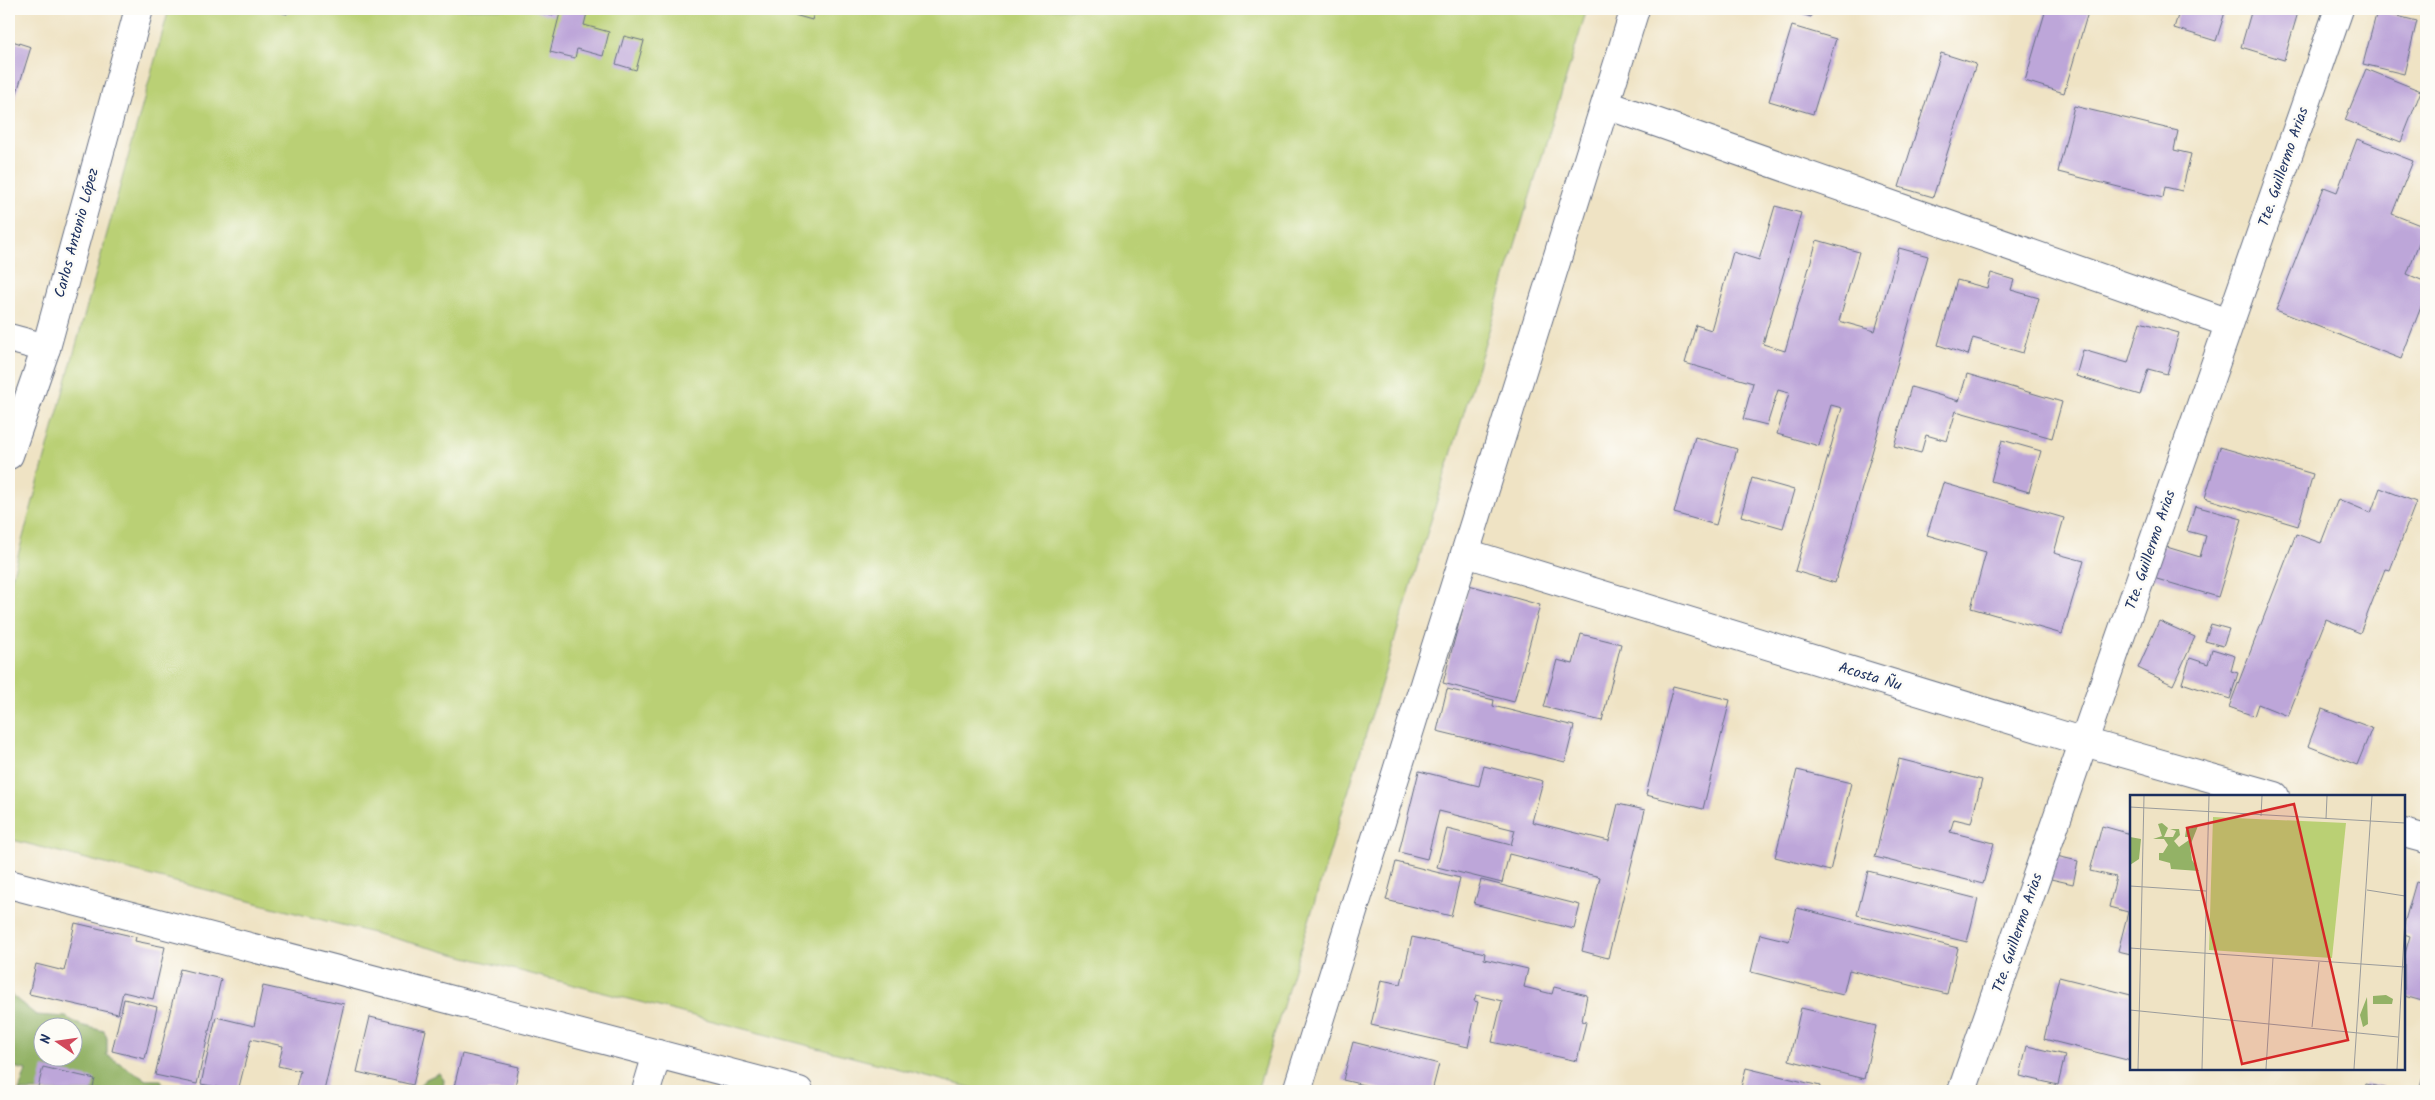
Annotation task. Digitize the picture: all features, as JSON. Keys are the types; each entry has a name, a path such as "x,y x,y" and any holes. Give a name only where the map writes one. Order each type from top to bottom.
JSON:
{"street":[{"name":"Carlos Antonio López","path":"9,455 46,348 139,9"},
{"path":"1297,1091 1607,105 1635,9"},
{"name":"Tte. Guillermo Arias","path":"1962,1091 2339,9"},
{"path":"1607,105 2229,322"},
{"path":"9,338 46,348"},
{"name":"Acosta Ñu","path":"1466,553 2084,742 2270,795"},
{"path":"2405,833 2426,839"},
{"path":"9,884 799,1091"},
{"path":"646,1091 657,1054"}],"green space":[{"path":"169,9 1587,9 1257,1091 984,1091 9,839 9,588"},
{"path":"9,993 36,1015 68,1018 32,1018 32,1068 82,1068 82,1026 104,1031 107,1038 107,1055 146,1080 161,1080 165,1091 19,1091 26,1070 9,1066"},
{"path":"439,1073 444,1080 443,1091 413,1091 426,1079"}],"building":[{"path":"270,9 289,9 287,14"},
{"path":"526,9 555,9 553,16"},
{"path":"561,9 588,9 584,25 609,32 603,56 577,49 575,58 550,52"},
{"path":"793,9 815,9 812,20 791,14"},
{"path":"1784,9 1813,9 1811,17"},
{"path":"2046,9 2089,9 2064,93 2025,81"},
{"path":"2180,9 2226,9 2216,41 2174,28"},
{"path":"2252,9 2299,9 2284,60 2241,47"},
{"path":"2377,11 2417,21 2404,74 2363,64"},
{"path":"1792,26 1836,39 1813,114 1769,101"},
{"path":"624,36 644,41 636,70 616,64"},
{"path":"9,40 31,47 9,118"},
{"path":"1941,53 1976,64 1933,197 1899,187"},
{"path":"2366,69 2421,91 2401,142 2345,120"},
{"path":"2074,106 2178,131 2174,150 2191,154 2182,191 2165,187 2163,198 2058,172"},
{"path":"2357,139 2413,161 2392,214 2425,227 2407,274 2426,282 2426,294 2401,359 2276,310 2324,187 2337,192"},
{"path":"1775,206 1801,213 1763,344 1785,351 1817,240 1859,252 1839,321 1875,331 1899,248 1928,256 1835,583 1795,571 1842,408 1831,405 1819,446 1777,434 1789,393 1778,390 1767,425 1743,419 1753,383 1685,363 1696,325 1711,330 1733,252 1759,260"},
{"path":"1991,273 2014,280 2011,290 2039,298 2023,353 1973,338 1968,355 1938,345 1957,280 1987,288"},
{"path":"2140,322 2179,333 2167,374 2148,369 2140,395 2076,376 2083,350 2128,363"},
{"path":"1967,374 2062,402 2052,438 1956,411 1947,441 1926,435 1921,453 1894,446 1911,387 1959,401"},
{"path":"1695,437 1737,449 1716,525 1674,513"},
{"path":"2002,440 2041,451 2029,492 1991,481"},
{"path":"2220,447 2313,474 2298,526 2205,498"},
{"path":"1752,478 1794,490 1783,528 1741,516"},
{"path":"1943,483 2064,518 2054,553 2084,561 2062,634 1971,608 1986,552 1927,535"},
{"path":"2380,488 2416,502 2390,570 2385,569 2360,633 2326,619 2288,716 2258,704 2254,716 2229,707 2296,534 2321,543 2338,499 2371,513"},
{"path":"2195,506 2242,519 2218,597 2150,577 2160,545 2200,557 2206,536 2187,531"},
{"path":"1469,585 1540,605 1514,702 1443,683"},
{"path":"2159,621 2195,637 2173,685 2138,668"},
{"path":"2211,624 2229,629 2223,646 2205,641"},
{"path":"1581,634 1621,644 1602,721 1544,707 1557,660 1573,664"},
{"path":"2212,649 2235,656 2231,671 2238,673 2230,699 2182,683 2190,658 2208,664"},
{"path":"1673,686 1730,700 1703,809 1646,795"},
{"path":"1447,689 1494,700 1493,706 1574,726 1565,762 1437,731"},
{"path":"2322,709 2372,728 2357,765 2308,746"},
{"path":"1899,759 1982,780 1971,823 1954,819 1950,832 1994,843 1983,884 1875,857"},
{"path":"1484,766 1543,781 1532,822 1609,841 1618,804 1645,810 1608,958 1582,951 1600,877 1509,854 1502,883 1437,867 1447,829 1511,845 1515,830 1439,811 1427,859 1399,852 1419,771 1479,786"},
{"path":"1797,770 1851,783 1830,871 1775,857"},
{"path":"2102,826 2130,834 2130,954 2118,951 2128,912 2109,907 2116,877 2090,871"},
{"path":"2048,854 2078,861 2073,884 2042,877"},
{"path":"1396,862 1460,878 1451,916 1386,900"},
{"path":"1868,871 1978,899 1967,942 1857,915"},
{"path":"1481,880 1580,905 1574,929 1474,904"},
{"path":"2416,882 2426,885 2426,1002 2405,996 2405,954 2410,936 2405,934 2405,920"},
{"path":"1797,908 1958,948 1947,994 1849,970 1843,995 1751,972 1760,934 1789,941"},
{"path":"75,923 136,937 135,941 165,947 153,999 123,992 118,1014 29,994 36,964 64,971"},
{"path":"1412,937 1485,953 1484,959 1528,969 1524,987 1552,994 1554,987 1587,995 1582,1021 1586,1022 1577,1061 1492,1042 1502,1001 1476,995 1474,1001 1478,1002 1468,1047 1371,1025 1381,980 1401,984"},
{"path":"180,969 221,979 197,1084 155,1075"},
{"path":"2059,977 2130,995 2130,1061 2044,1039"},
{"path":"263,986 344,1004 324,1091 295,1091 300,1071 278,1066 283,1046 251,1039 238,1091 201,1084 216,1017 254,1026"},
{"path":"124,999 157,1007 145,1059 112,1051"},
{"path":"1801,1008 1876,1026 1864,1079 1789,1060"},
{"path":"370,1017 426,1030 413,1085 357,1072"},
{"path":"1353,1042 1439,1064 1432,1091 1389,1091 1343,1080"},
{"path":"2027,1046 2065,1055 2058,1085 2020,1076"},
{"path":"462,1054 519,1067 514,1091 453,1091"},
{"path":"43,1068 95,1079 92,1091 37,1091"},
{"path":"1746,1068 1820,1086 1819,1091 1740,1091"},
{"path":"2424,1071 2426,1072 2426,1091 2419,1091"},
{"path":"2366,1084 2394,1090 2394,1091 2364,1091"}]}
